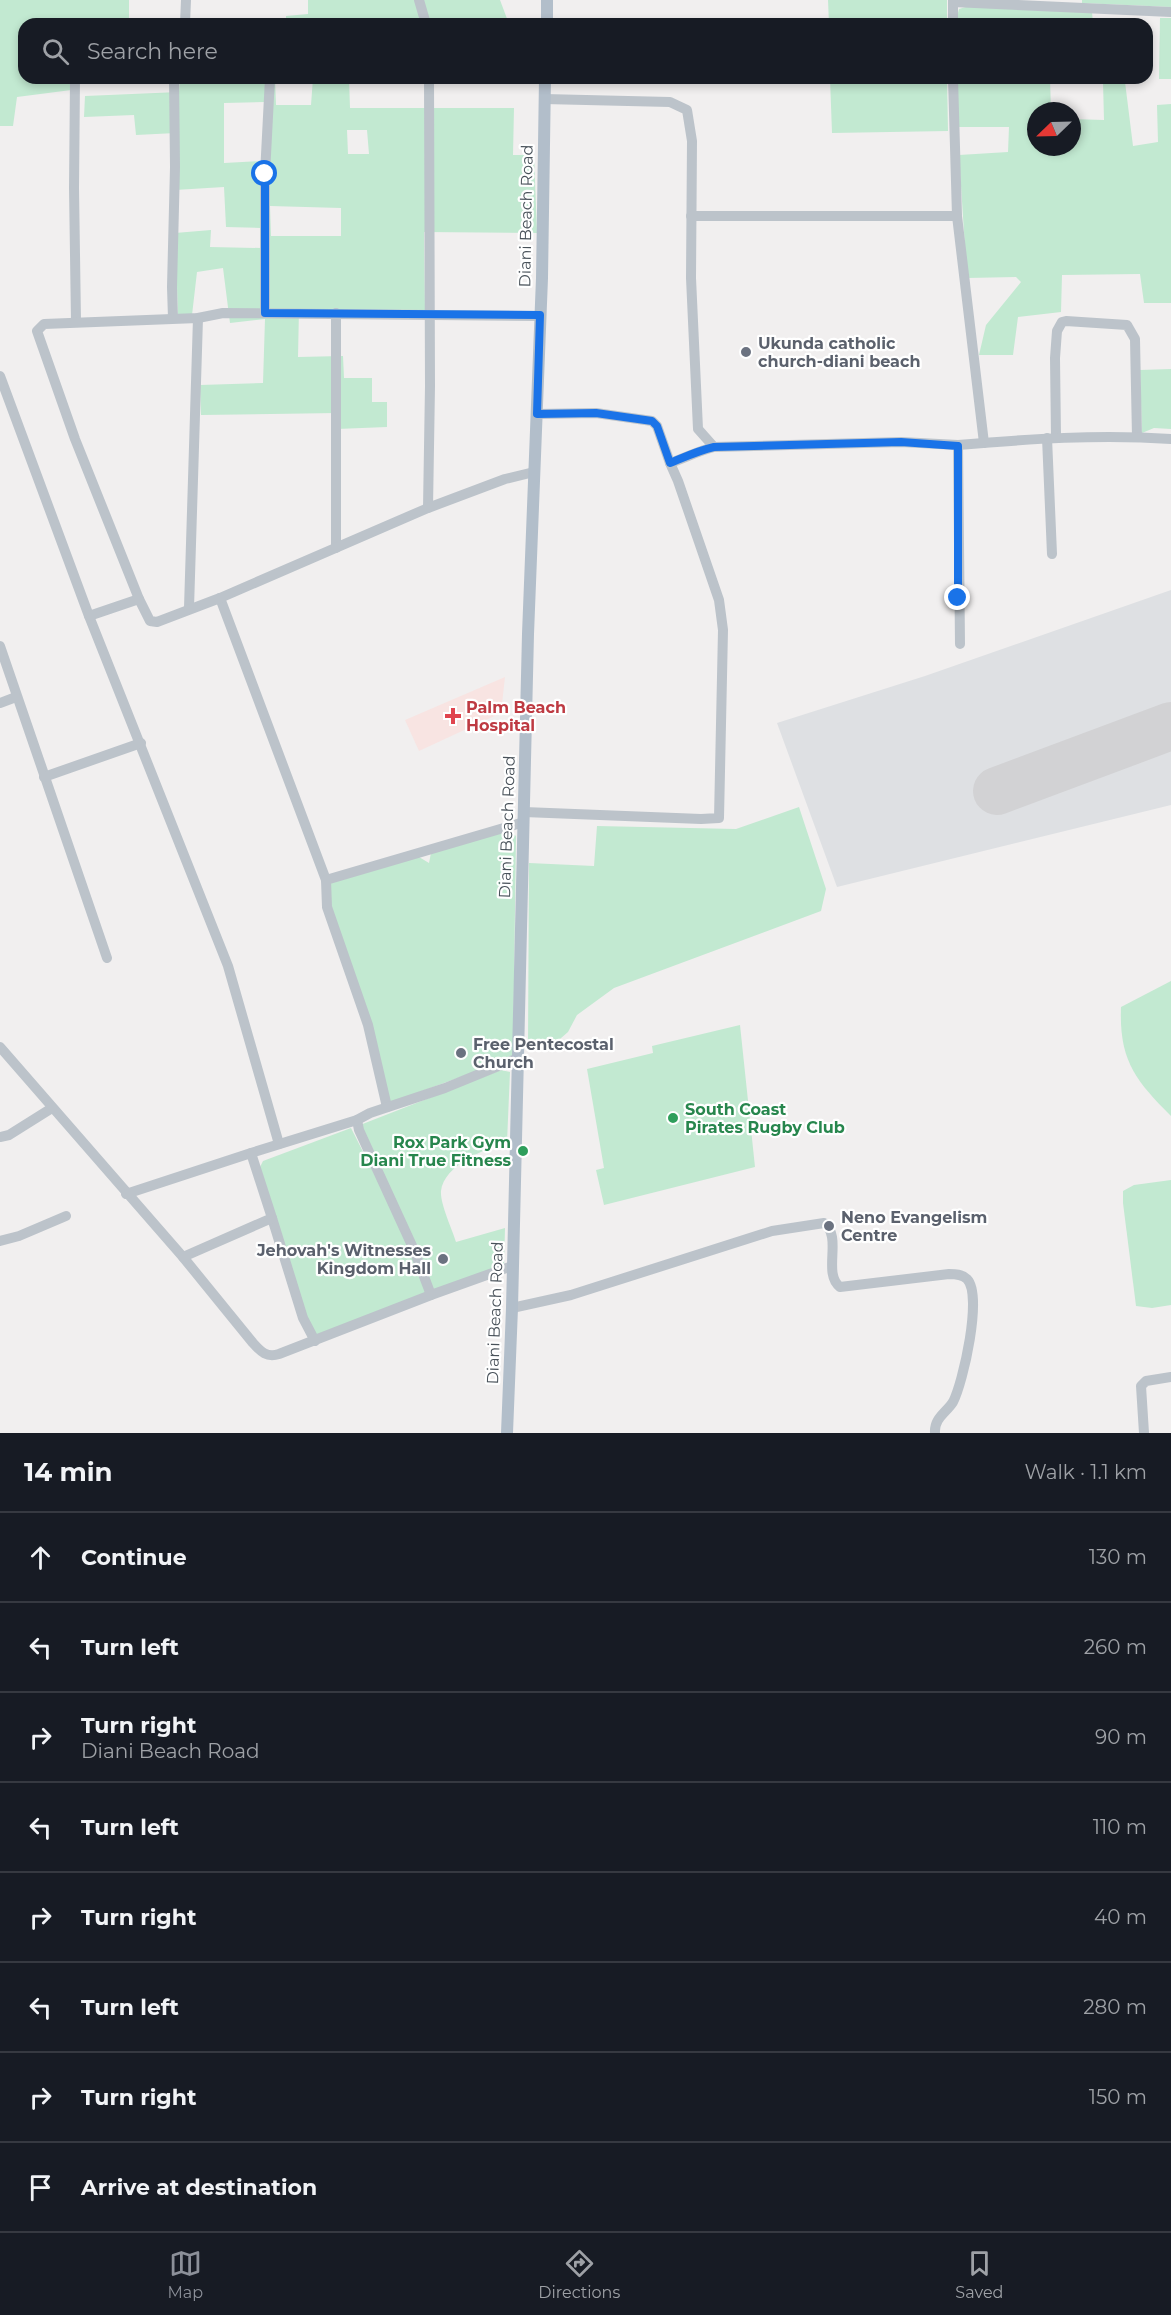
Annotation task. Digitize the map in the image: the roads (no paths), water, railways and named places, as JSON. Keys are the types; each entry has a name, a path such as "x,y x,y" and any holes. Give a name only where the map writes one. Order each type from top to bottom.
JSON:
{"main road":[{"path":"547,0 547,18"},
{"name":"Diani Beach Road","path":"507,1433 545,84"}],"street":[{"path":"185,18 186,0"},
{"path":"419,0 424,18"},
{"path":"953,18 953,1 1171,12"},
{"path":"75,84 76,321"},
{"path":"174,84 172,287 174,318"},
{"path":"265,313 265,174 270,84"},
{"path":"428,508 429,84"},
{"path":"953,84 957,216 984,443"},
{"path":"544,99 670,102 684,108 688,113 692,141 691,278 698,429 694,452"},
{"path":"691,216 957,216"},
{"path":"534,472 505,478 428,508 219,598 152,622 139,598 75,439 37,331 44,324 198,318 223,313 540,315"},
{"path":"336,313 336,548"},
{"path":"189,608 198,318"},
{"path":"1052,554 1051,437 1054,358 1057,331 1062,322 1130,327 1135,339 1137,437"},
{"path":"0,376 89,616 228,966 279,1144"},
{"path":"326,880 524,817 719,818 723,630 719,600 657,426 652,421 596,413 537,414"},
{"path":"698,429 714,447"},
{"path":"670,463 694,452 714,447 901,442 958,446 1051,437 1171,439"},
{"path":"958,446 960,644"},
{"path":"89,616 139,598"},
{"path":"219,598 326,880 327,907 368,1025 387,1107"},
{"path":"0,646 107,958"},
{"path":"0,703 16,697"},
{"path":"44,777 141,743"},
{"path":"0,1047 183,1257 262,1353 269,1356 275,1356 512,1266"},
{"path":"126,1194 357,1120 518,1058"},
{"path":"0,1137 9,1135 52,1108"},
{"path":"357,1120 359,1130 414,1250 431,1295"},
{"path":"251,1153 303,1318 315,1341"},
{"path":"0,1241 19,1236 66,1216"},
{"path":"183,1257 272,1218"},
{"path":"512,1308 571,1295 772,1231 824,1223 830,1229 834,1277 840,1287 949,1274 966,1278 972,1287 974,1306 962,1378 953,1401 937,1420 935,1433"},
{"path":"1144,1433 1141,1386 1146,1381 1171,1377"}],"place":[{"name":"Ukunda catholic church-diani beach","path":"746,352"},
{"name":"Palm Beach Hospital","path":"453,716"},
{"name":"Free Pentecostal Church","path":"461,1053"},
{"name":"South Coast Pirates Rugby Club","path":"673,1118"},
{"name":"Rox Park Gym Diani True Fitness","path":"523,1151"},
{"name":"Neno Evangelism Centre","path":"829,1226"},
{"name":"Jehovah's Witnesses Kingdom Hall","path":"443,1259"}]}
